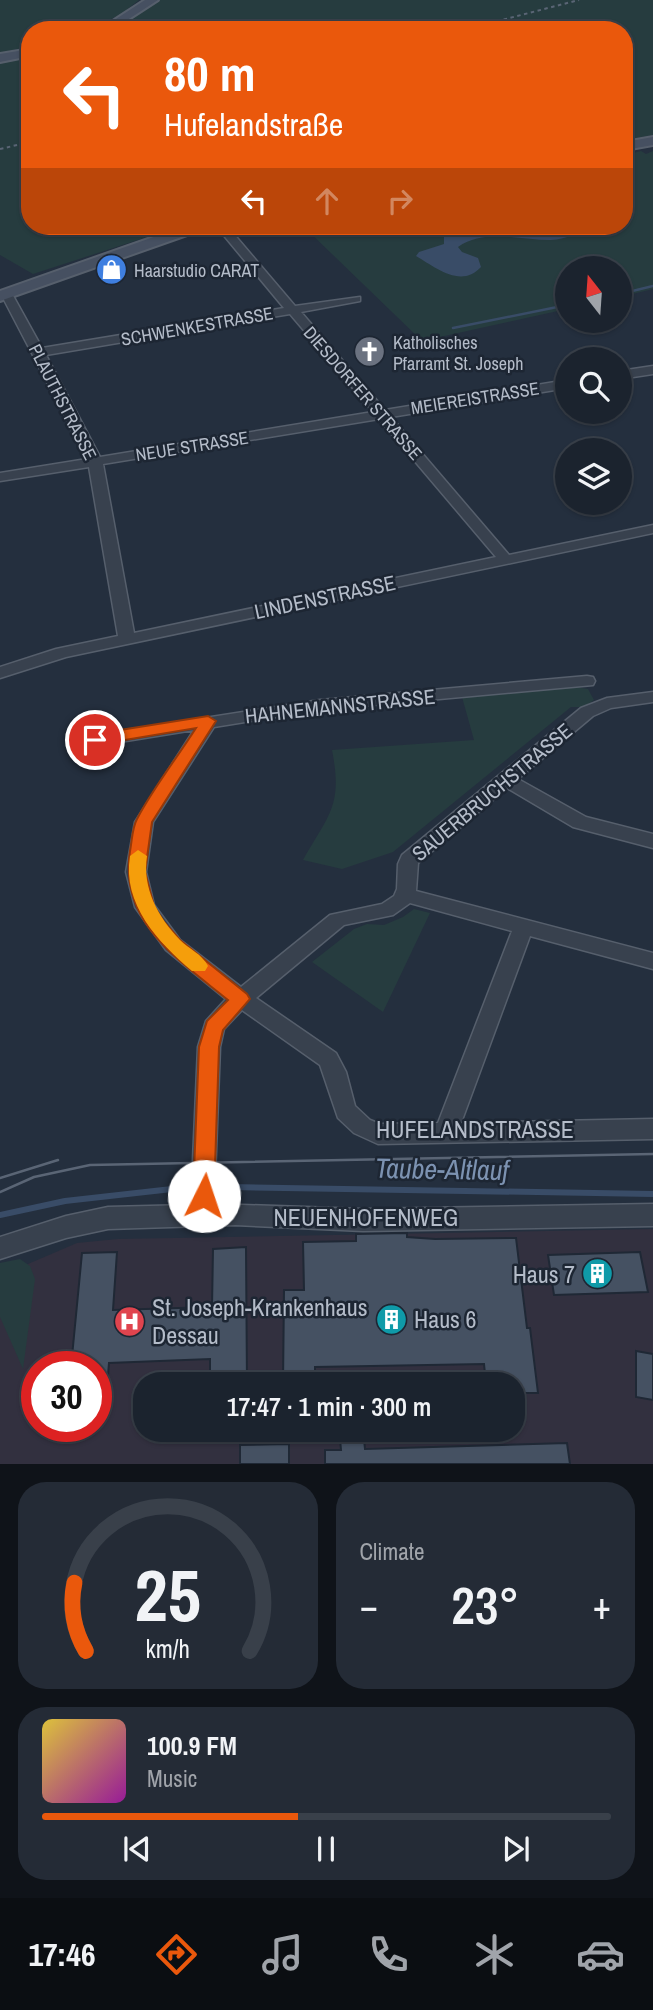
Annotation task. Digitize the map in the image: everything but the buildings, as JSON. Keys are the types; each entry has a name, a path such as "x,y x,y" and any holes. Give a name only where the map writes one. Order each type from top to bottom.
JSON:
{"main road":[{"path":"119,21 153,0"},
{"path":"0,58 21,54"},
{"path":"633,145 653,141"},
{"path":"4,295 174,235"}],"street":[{"name":"DIESDORFER STRASSE","path":"228,235 506,559"},
{"name":"PLAUTHSTRASSE","path":"4,295 95,461 127,639"},
{"name":"SCHWENKESTRASSE","path":"37,353 356,299"},
{"path":"632,373 653,370"},
{"name":"MEIEREISTRASSE","path":"384,414 555,386"},
{"name":"NEUE STRASSE","path":"0,477 384,414"},
{"name":"LINDENSTRASSE","path":"0,673 62,653 653,529"},
{"name":"HAHNEMANNSTRASSE","path":"95,740 320,705 587,681"},
{"name":"SAUERBRUCHSTRASSE","path":"406,895 409,860 504,779 596,706 653,697"},
{"name":"HUFELANDSTRASSE","path":"208,721 144,822 136,872 145,907 173,945 240,999 328,1059 337,1074 341,1104 348,1117 378,1134 653,1129"},
{"path":"504,779 580,822 653,841"},
{"path":"202,1215 209,1047 214,1027 240,999 337,920 346,915 388,910 406,895 653,961"},
{"path":"446,1132 524,926"},
{"name":"NEUENHOFENWEG","path":"0,1248 100,1219 202,1215 363,1220 653,1215"}],"shaded area":[{"path":"653,1229 653,1464 0,1464 0,1276 77,1243 118,1239"}],"green space":[{"path":"0,0 139,0 120,15 107,21 21,21 21,48 0,53"},
{"path":"159,0 653,0 653,135 633,139 633,21 125,21"},
{"path":"21,56 21,235 153,235 33,274 0,255 0,61"},
{"path":"641,151 646,154 653,151 653,289 632,294 632,256 555,256 555,312 422,341 312,235 633,235 633,153"},
{"path":"569,686 588,689 594,700 584,707 571,707 393,852 342,869 303,860 327,820 335,797 332,750 474,740 462,697"},
{"path":"414,909 430,913 383,1012 312,962 354,929 367,924 384,925"},
{"path":"20,1259 30,1266 35,1279 25,1351 21,1351 21,1364 0,1317 0,1263"}],"water":[{"path":"600,235 554,240 491,236 468,241 458,247 462,252 478,258 481,267 465,276 448,274 416,256 419,252 444,244 444,236"}],"waterway":[{"path":"632,291 653,286"},
{"path":"453,328 555,307"},
{"name":"Taube-Altlauf","path":"231,1187 653,1194"},
{"name":"Taube-Altlauf","path":"0,1215 65,1201 172,1189"}],"tram line":[{"path":"0,1192 34,1177 90,1165 653,1154"},
{"path":"0,1178 58,1160"}],"railway":[{"path":"498,21 579,0"},
{"path":"0,149 21,144"}],"slow traffic":[{"path":"138,856 136,872 145,907 173,945 199,966"}],"place":[{"name":"Haarstudio CARAT","path":"111,270"},
{"name":"Katholisches Pfarramt St. Joseph","path":"370,352"},
{"name":"Haus 7","path":"598,1274"},
{"name":"Haus 6","path":"391,1319"},
{"name":"St. Joseph-Krankenhaus Dessau","path":"129,1321"}],"route":[{"path":"95,740 208,721 144,822 136,872 145,907 173,945 240,999 225,1012 214,1027 209,1047 204,1196"}]}
